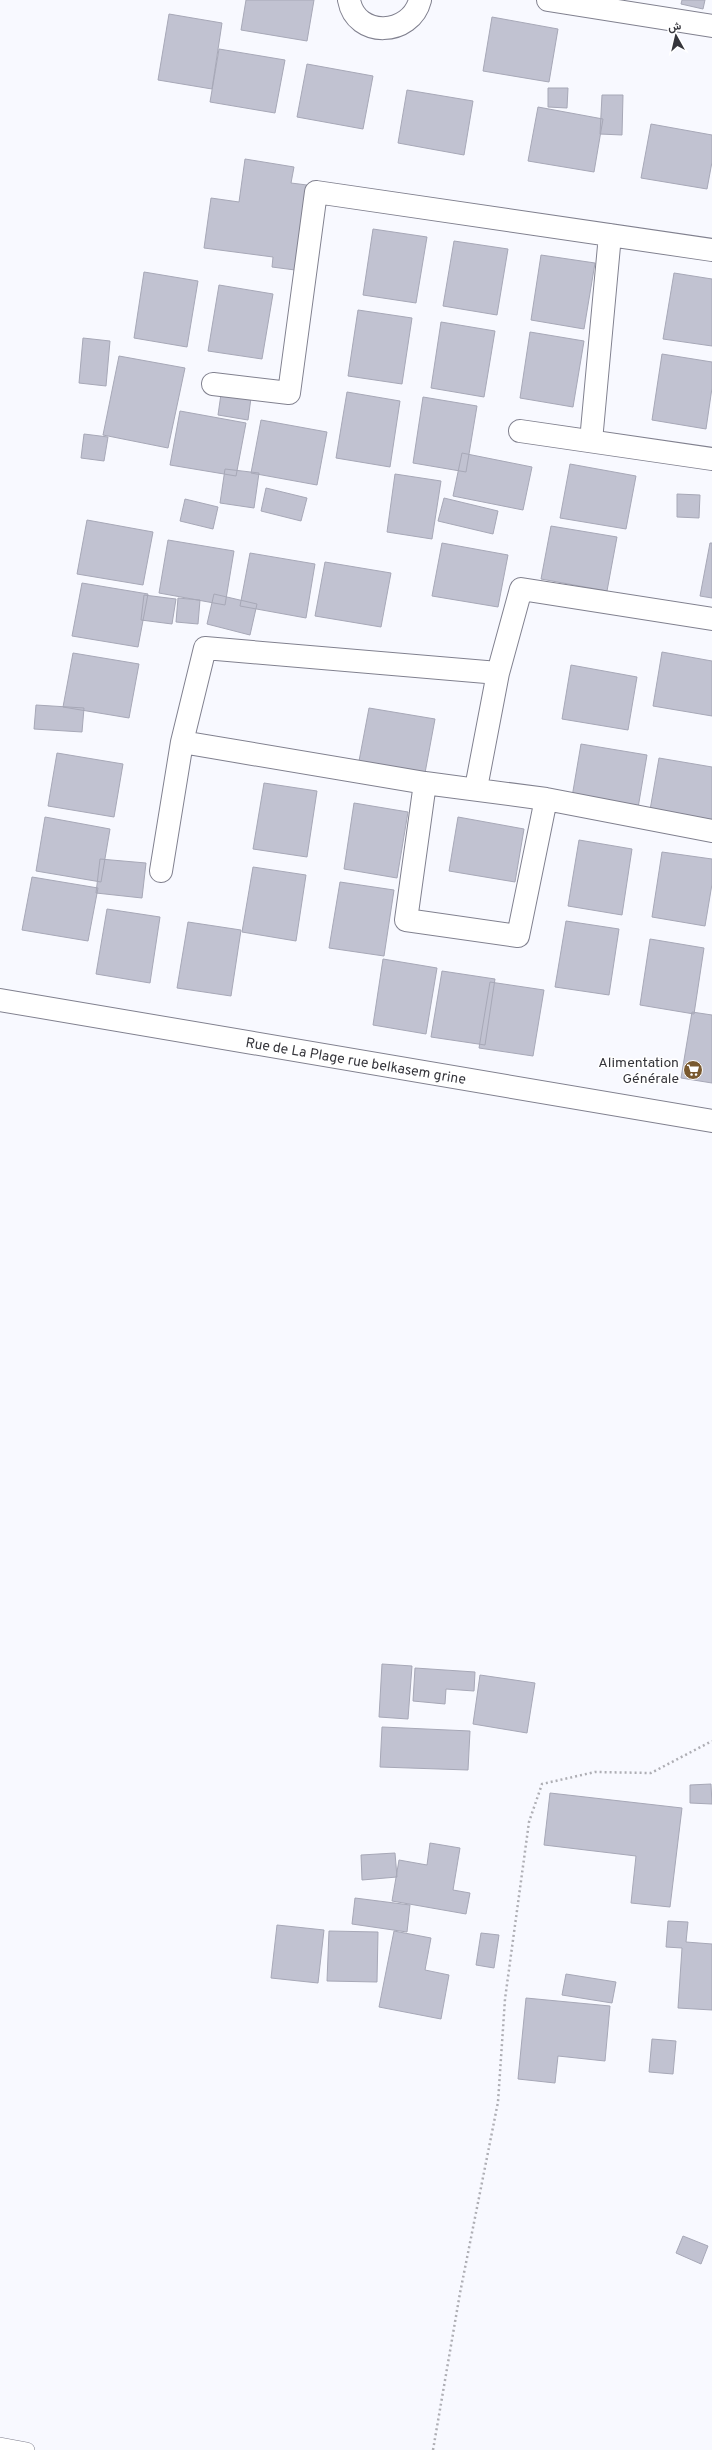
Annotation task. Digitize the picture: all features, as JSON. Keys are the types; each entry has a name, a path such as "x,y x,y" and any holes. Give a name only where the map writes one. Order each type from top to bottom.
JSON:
{"street":[{"path":"349,0 356,16 366,24 388,29 400,26 410,18 418,8 420,0"},
{"path":"548,0 712,26"},
{"path":"213,384 289,393 316,192 712,250"},
{"path":"591,441 610,235"},
{"path":"520,431 712,459"},
{"path":"476,788 498,672 521,589 712,619"},
{"path":"161,872 182,742 205,648 498,672"},
{"path":"182,742 425,783 476,788 546,798 712,831"},
{"path":"425,783 406,920 518,936 546,798"},
{"name":"Rue de La Plage rue belkasem grine","path":"0,1000 712,1121"}],"lane":[{"path":"0,2445 27,2450"}],"path":[{"path":"433,2450 460,2293 498,2102 505,1999 528,1830 542,1784 595,1772 651,1773 712,1741"}],"building":[{"path":"246,0 314,0 307,41 241,30"},
{"path":"682,0 705,0 703,9 681,4"},
{"path":"169,14 222,23 212,89 158,80"},
{"path":"492,17 558,29 549,82 483,71"},
{"path":"219,49 285,60 275,113 210,102"},
{"path":"307,64 373,76 363,129 297,117"},
{"path":"548,88 568,88 567,108 548,107"},
{"path":"407,90 473,101 464,155 398,143"},
{"path":"602,95 623,95 622,135 600,134"},
{"path":"538,107 603,119 594,172 528,161"},
{"path":"651,124 712,135 712,162 707,189 641,178"},
{"path":"245,159 294,167 291,183 307,185 295,270 272,267 273,257 204,248 211,198 239,202"},
{"path":"373,229 427,237 416,303 363,295"},
{"path":"454,241 508,249 497,315 443,306"},
{"path":"541,255 595,263 584,329 531,320"},
{"path":"144,272 198,281 187,347 134,338"},
{"path":"674,273 712,279 712,346 663,339"},
{"path":"219,285 273,294 262,359 208,351"},
{"path":"358,310 412,318 402,384 348,376"},
{"path":"441,322 495,331 484,397 431,388"},
{"path":"530,332 584,341 573,407 520,398"},
{"path":"83,338 110,341 106,386 79,383"},
{"path":"662,354 712,362 712,388 706,429 652,420"},
{"path":"119,356 185,368 168,448 103,435"},
{"path":"347,392 400,401 390,467 336,458"},
{"path":"221,394 251,398 248,420 218,415"},
{"path":"423,397 477,406 466,472 413,463"},
{"path":"180,411 246,423 236,476 170,465"},
{"path":"261,420 327,432 317,485 251,473"},
{"path":"84,434 108,437 104,461 81,458"},
{"path":"462,453 532,467 523,510 453,496"},
{"path":"570,464 636,476 626,529 560,518"},
{"path":"225,469 259,473 254,508 220,503"},
{"path":"395,474 441,481 432,539 387,532"},
{"path":"266,488 307,498 301,521 261,511"},
{"path":"677,494 700,495 699,518 677,517"},
{"path":"444,498 498,511 493,534 438,521"},
{"path":"185,499 218,507 213,529 180,521"},
{"path":"87,520 153,532 143,585 77,574"},
{"path":"551,526 617,537 607,591 541,579"},
{"path":"168,540 234,551 225,605 159,593"},
{"path":"442,543 508,555 498,607 432,596"},
{"path":"710,543 712,543 712,598 700,596"},
{"path":"250,553 315,564 306,618 240,606"},
{"path":"325,562 391,573 381,627 315,616"},
{"path":"82,583 148,594 138,647 72,636"},
{"path":"214,594 257,604 250,635 207,624"},
{"path":"144,595 176,599 172,624 141,620"},
{"path":"178,598 200,600 198,624 176,622"},
{"path":"662,652 712,661 712,716 653,706"},
{"path":"73,653 139,664 129,718 63,707"},
{"path":"571,665 637,677 628,730 562,719"},
{"path":"36,705 84,708 82,732 34,729"},
{"path":"369,708 435,719 425,773 359,761"},
{"path":"581,744 647,755 638,808 572,797"},
{"path":"57,753 123,764 114,817 48,806"},
{"path":"659,758 712,767 712,822 650,810"},
{"path":"264,783 317,791 307,857 253,849"},
{"path":"354,803 408,812 397,878 344,869"},
{"path":"45,817 110,829 101,882 36,871"},
{"path":"458,817 524,829 515,882 449,871"},
{"path":"579,840 632,849 622,915 568,906"},
{"path":"662,852 712,859 712,884 705,926 652,917"},
{"path":"100,859 146,863 142,898 96,893"},
{"path":"253,867 306,875 296,941 242,932"},
{"path":"32,877 98,888 88,941 22,930"},
{"path":"340,882 394,890 384,956 329,948"},
{"path":"107,909 160,917 150,983 96,974"},
{"path":"566,921 619,929 609,995 555,987"},
{"path":"188,922 241,930 231,996 177,988"},
{"path":"650,939 704,948 694,1014 640,1005"},
{"path":"383,959 437,968 426,1034 373,1025"},
{"path":"442,971 495,979 485,1045 431,1037"},
{"path":"490,982 544,990 533,1056 479,1048"},
{"path":"692,1012 712,1015 712,1083 681,1078"},
{"path":"382,1664 412,1666 408,1719 379,1717"},
{"path":"415,1668 475,1672 474,1691 446,1689 445,1704 413,1701"},
{"path":"480,1675 535,1683 527,1733 473,1724"},
{"path":"382,1727 470,1731 468,1770 380,1767"},
{"path":"711,1784 712,1804 690,1803 690,1785"},
{"path":"550,1793 682,1808 670,1907 631,1903 636,1856 544,1845"},
{"path":"430,1843 460,1848 453,1890 470,1893 466,1914 392,1901 399,1860 427,1865"},
{"path":"395,1853 397,1877 362,1880 361,1855"},
{"path":"355,1898 410,1905 407,1932 352,1924"},
{"path":"668,1921 688,1922 686,1942 712,1944 712,2010 678,2008 682,1948 666,1947"},
{"path":"277,1925 324,1930 318,1983 271,1978"},
{"path":"329,1931 378,1932 377,1982 327,1981"},
{"path":"394,1931 431,1938 425,1970 449,1975 441,2019 379,2007"},
{"path":"481,1933 499,1935 494,1968 476,1965"},
{"path":"566,1974 616,1982 612,2003 562,1995"},
{"path":"526,1998 610,2006 605,2061 558,2056 555,2083 518,2079"},
{"path":"652,2039 676,2041 673,2074 649,2072"},
{"path":"683,2236 708,2246 701,2264 676,2253"}],"place":[{"name":"Alimentation Générale","path":"693,1070"}]}
